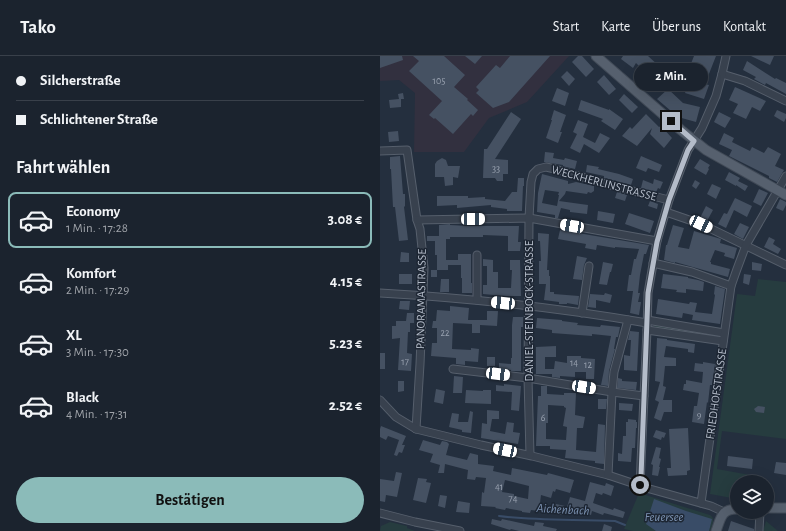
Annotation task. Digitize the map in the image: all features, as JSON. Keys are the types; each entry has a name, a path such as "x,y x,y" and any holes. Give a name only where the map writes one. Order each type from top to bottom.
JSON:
{"main road":[{"path":"596,56 706,150 782,193"},
{"path":"774,508 786,508"},
{"path":"716,531 724,512 730,510"}],"street":[{"path":"640,485 648,293 657,242 669,200 688,150 702,128 716,96 726,56"},
{"path":"722,74 745,81 786,101"},
{"name":"PANORAMASTRASSE","path":"380,151 407,150 417,220 420,229 424,268 416,429"},
{"name":"WECKHERLINSTRASSE","path":"538,169 546,167 555,169 669,200"},
{"name":"DANIEL-STEINBOCK-STRASSE","path":"530,455 528,378 529,218 531,182 533,174 538,169"},
{"name":"FRIEDHOFSTRASSE","path":"701,503 731,286 746,246 782,193 786,176"},
{"path":"666,212 701,224 786,265"},
{"path":"417,220 529,218 657,242"},
{"path":"477,255 477,300"},
{"path":"653,263 692,272 731,286"},
{"path":"582,313 589,266"},
{"path":"380,293 477,300 582,313 628,320 723,341"},
{"path":"608,475 614,372 628,320"},
{"path":"647,324 724,333"},
{"path":"453,369 528,378 644,396"},
{"path":"380,400 396,417 416,429 530,455 608,475 712,506 724,512"},
{"path":"380,514 460,531"},
{"path":"759,531 760,519"}],"shaded area":[{"path":"380,56 569,56 527,102 489,118 464,152 414,152 415,93 399,80 380,81"}],"green space":[{"path":"758,279 786,282 786,439 722,431 717,469 750,475 730,475 730,498 710,494 737,294 755,296"},
{"path":"653,325 720,335 718,337 655,327"},
{"name":"Feuersee","path":"639,493 710,515 713,520 710,531 633,531 624,529"},
{"path":"766,521 778,531 763,531"},
{"path":"390,522 407,526 407,528 415,531 380,531 381,526"}],"water":[{"name":"Feuersee","path":"654,499 712,519 709,531 656,531 646,524"}],"building":[{"path":"380,56 402,56 403,60 380,68"},
{"path":"413,56 444,56 465,75 454,87 478,110 473,116 471,114 453,134 435,118 434,119 429,115 442,101 409,71 419,61"},
{"path":"465,56 482,56 475,64"},
{"path":"510,56 550,56 509,102 493,108 476,93 479,90 476,87 496,65 500,68"},
{"path":"578,56 582,56 594,69 586,77 572,62"},
{"path":"623,56 648,56 659,66 654,70 663,78 656,86 646,78 649,74 641,66 640,67 636,63 633,68 621,59"},
{"path":"694,56 716,56 705,84 709,85 704,99 685,93 692,72 688,71"},
{"path":"751,56 774,56 770,65"},
{"path":"747,61 775,79 776,78 786,83 786,94 766,83 765,85 754,79 756,77 743,70"},
{"path":"567,71 575,79 569,86 561,77"},
{"path":"604,75 616,89 609,95 597,82"},
{"path":"735,87 766,101 760,111 752,107 746,119 733,113 738,104 729,100"},
{"path":"557,88 569,93 565,106 552,101"},
{"path":"668,89 683,103 700,107 696,122 678,117 657,99"},
{"path":"403,93 404,99 401,99 401,107 390,108 389,100 399,99 398,94"},
{"path":"624,94 638,107 632,113 619,100"},
{"path":"581,100 609,109 623,119 615,130 601,121 603,119 578,110"},
{"path":"554,110 566,115 558,143 546,138"},
{"path":"777,110 786,114 784,122 774,116"},
{"path":"511,112 521,119 495,159 508,160 508,174 503,174 503,181 497,181 495,178 483,178 484,149 487,149"},
{"path":"719,112 731,118 725,128 714,122"},
{"path":"646,114 659,127 661,126 672,138 664,148 650,134 652,128 637,146 622,136 630,127 632,129"},
{"path":"578,120 588,124 583,137 595,143 600,133 610,138 599,153 584,144 580,153 570,148 577,134 573,132"},
{"path":"398,131 399,141 389,142 388,132"},
{"path":"724,133 734,138 732,142 750,151 752,147 764,153 768,147 781,154 775,166 784,170 777,182 769,178 769,176 729,156 732,150 719,144"},
{"path":"545,152 554,153 553,158 564,160 565,158 577,161 575,169 563,165 544,162"},
{"path":"400,156 403,194 405,194 404,207 408,240 399,241 395,207 393,207 390,157"},
{"path":"641,156 662,165 659,172 648,168 646,172 636,168"},
{"path":"442,158 446,160 448,166 460,166 458,178 453,177 453,185 445,186 444,177 435,177 435,164"},
{"path":"700,159 710,165 706,175 694,168"},
{"path":"587,165 599,167 598,169 633,179 631,185 586,172"},
{"path":"729,172 740,178 738,181 748,186 745,191 725,180"},
{"path":"542,174 568,181 568,184 576,182 594,186 594,191 591,193 588,192 587,194 566,191 559,201 588,205 587,214 570,212 570,210 561,208 558,218 555,218 555,215 537,212 538,193","holes":["545,190 559,192 557,206 542,203"]},
{"path":"518,178 524,178 522,211 507,211 507,209 491,207 491,205 457,208 457,205 437,206 437,196 468,196 468,198 485,197 485,199 505,201 512,192 517,192"},
{"path":"654,179 663,182 660,189 658,188 656,192 641,188 643,180 653,184"},
{"path":"695,180 700,183 696,189 692,186"},
{"path":"712,184 721,188 716,199 707,194"},
{"path":"759,189 768,193 761,206 753,202"},
{"path":"617,192 627,195 625,201 615,198"},
{"path":"735,198 752,206 747,217 734,210 726,228 718,224 724,213 727,214"},
{"path":"780,199 786,202 783,211 776,208"},
{"path":"650,201 658,204 657,209 648,206"},
{"path":"706,206 713,210 707,221 700,218"},
{"path":"598,211 615,214 613,223 597,220"},
{"path":"629,213 654,221 650,233 625,224"},
{"path":"740,223 749,227 743,239 734,234"},
{"path":"450,224 468,226 519,226 518,242 521,242 520,251 508,251 508,236 483,235 483,237 450,237 450,239 446,239 446,260 458,260 458,254 471,254 472,293 462,293 461,265 448,265 448,270 437,270 435,241 427,241 427,236 439,236 439,225"},
{"path":"673,225 684,228 678,247 689,249 694,231 721,239 720,243 737,248 734,259 724,256 725,253 715,250 710,262 711,264 730,269 728,277 664,260 666,245"},
{"path":"560,230 649,245 646,254 644,254 640,275 638,293 640,293 638,302 641,302 639,315 630,313 633,291 627,291 629,275 631,275 634,259 636,259 639,249 615,248 597,245 596,250 585,248 586,244 558,239"},
{"path":"538,233 549,234 547,270 549,270 550,276 550,292 554,292 554,294 579,296 578,305 567,303 559,304 559,302 544,300 546,284 539,284 539,261 541,261"},
{"path":"769,237 775,240 773,244 781,249 778,254 764,247"},
{"path":"401,252 409,253 409,262 400,262"},
{"path":"577,256 587,258 584,265 582,280 573,279"},
{"path":"483,259 493,260 493,272 498,272 498,288 511,288 512,270 510,270 510,260 520,260 521,296 483,294 483,285 487,285 487,266 483,266"},
{"path":"603,262 613,264 607,285 599,284"},
{"path":"752,262 762,264 761,271 752,270"},
{"path":"431,270 437,270 437,277 431,277"},
{"path":"399,274 412,274 412,284 399,284"},
{"path":"663,274 688,277 704,282 703,291 686,289 686,293 661,288"},
{"path":"744,274 751,275 749,285 743,283"},
{"path":"441,279 449,279 449,292 440,292"},
{"path":"715,286 725,289 720,324 692,320 693,315 683,313 682,318 656,314 658,299 689,304 690,302 697,303 695,312 712,314"},
{"path":"605,293 612,295 610,303 596,300 596,308 588,307 590,294 604,295"},
{"path":"400,301 410,301 409,310 399,309"},
{"path":"450,306 469,308 468,320 487,320 487,311 498,311 497,326 480,325 480,333 472,333 472,324 453,323 452,349 479,349 478,362 465,361 465,365 456,364 456,358 431,356 432,343 437,343 437,328 432,328 433,321 436,321 437,310 450,311"},
{"path":"407,313 414,313 414,323 410,323 410,332 408,332 407,353 412,354 411,371 398,370 400,338 392,339 392,326 396,326 396,321 406,321"},
{"path":"513,317 523,317 523,327 521,327 521,371 499,369 499,363 511,364"},
{"path":"537,318 562,320 578,323 577,325 620,327 618,337 616,337 615,349 609,371 608,386 601,385 611,336 552,333 552,330 536,328"},
{"path":"630,331 639,332 637,371 624,370 624,355 630,356 631,340 628,340"},
{"path":"657,338 695,344 694,353 688,352 688,349 666,346 664,357 676,358 676,366 665,366 663,386 666,387 663,400 672,400 672,412 664,412 661,421 654,418 659,402 655,400 660,382 655,381"},
{"path":"556,346 556,357 545,357 545,369 554,369 555,361 567,363 567,356 581,356 581,358 595,359 594,379 586,379 586,372 575,372 575,377 560,376 560,378 552,377 552,374 536,374 536,347"},
{"path":"380,353 385,353 385,369 380,369"},
{"path":"487,357 495,357 495,366 487,366"},
{"path":"703,362 715,364 704,424 692,422 694,406 697,406 699,393 683,390 686,380 702,383 703,372 694,371 695,363 703,364"},
{"path":"454,376 463,377 462,393 453,393"},
{"path":"618,378 622,379 622,381 637,382 636,390 617,388"},
{"path":"398,381 404,381 404,391 398,392"},
{"path":"504,384 521,386 519,411 511,410 512,392 496,391 496,385 504,386"},
{"path":"541,386 547,386 547,394 564,395 564,393 576,393 575,415 585,417 583,428 577,428 576,450 596,452 598,424 605,425 604,464 595,463 595,461 565,458 566,450 550,449 550,446 536,446 538,396 541,396","holes":["548,405 564,406 566,408 563,426 567,427 566,440 546,439"]},
{"path":"436,389 445,391 443,404 434,402"},
{"path":"466,390 491,390 491,404 465,403"},
{"path":"598,399 607,399 606,409 598,409"},
{"path":"619,403 633,404 632,411 619,410"},
{"path":"758,406 765,407 764,413 756,412 754,409"},
{"path":"487,410 499,411 499,419 492,419 490,431 505,434 507,422 514,423 513,432 520,433 518,444 481,438 482,423 487,424"},
{"path":"470,411 473,412 471,433 462,432 462,430 449,427 452,413 459,414 458,422 468,422"},
{"path":"628,419 636,420 637,422 635,448 632,448 631,462 618,461 618,453 622,454 623,436 626,436 626,422 628,422"},
{"path":"381,426 406,436 402,445 405,445 402,453 399,452 397,456 394,455 399,440 388,436 386,440 380,437"},
{"path":"688,428 690,470 687,471 687,475 668,476 667,468 671,468 669,429"},
{"path":"656,430 666,433 664,438 662,437 661,440 653,437"},
{"path":"423,440 440,445 442,441 449,444 446,455 467,460 470,453 478,455 478,464 494,466 493,471 511,475 512,468 547,475 548,473 574,480 570,493 556,489 555,492 553,491 551,498 541,495 539,511 531,510 530,513 506,508 505,510 495,508 496,507 481,506 482,492 484,493 486,478 476,477 475,480 467,479 468,470 445,464 444,473 438,473 440,465 430,462 433,454 419,450","holes":["505,480 529,486 528,499 502,492"]},
{"path":"656,447 661,448 658,476 652,475 653,465 651,464"},
{"path":"728,456 753,459 752,469 727,466"},
{"path":"776,462 786,463 786,475 774,473"},
{"path":"396,472 402,473 397,497 386,495 385,502 380,501 380,479 394,481"},
{"path":"418,478 427,479 426,482 431,483 426,503 413,500"},
{"path":"590,482 605,486 606,483 614,486 611,496 603,493 602,495 596,493 593,503 613,510 614,508 625,512 623,518 604,513 603,515 592,511 591,515 567,507 570,497 585,501"},
{"path":"440,495 447,496 445,508 438,506"},
{"path":"458,501 470,503 469,513 456,512"},
{"path":"556,504 565,506 562,515 553,513"},
{"path":"492,519 501,521 502,519 534,526 535,522 544,523 543,526 557,529 556,531 510,530 491,524"},
{"path":"731,521 754,529 754,531 728,531"},
{"path":"604,524 612,527 611,531 602,531"}],"waterway":[{"name":"Aichenbach","path":"499,516 514,518 615,521 625,525"}],"route":[{"path":"640,485 648,293 657,242 669,200 688,150 694,141 671,121"}]}
